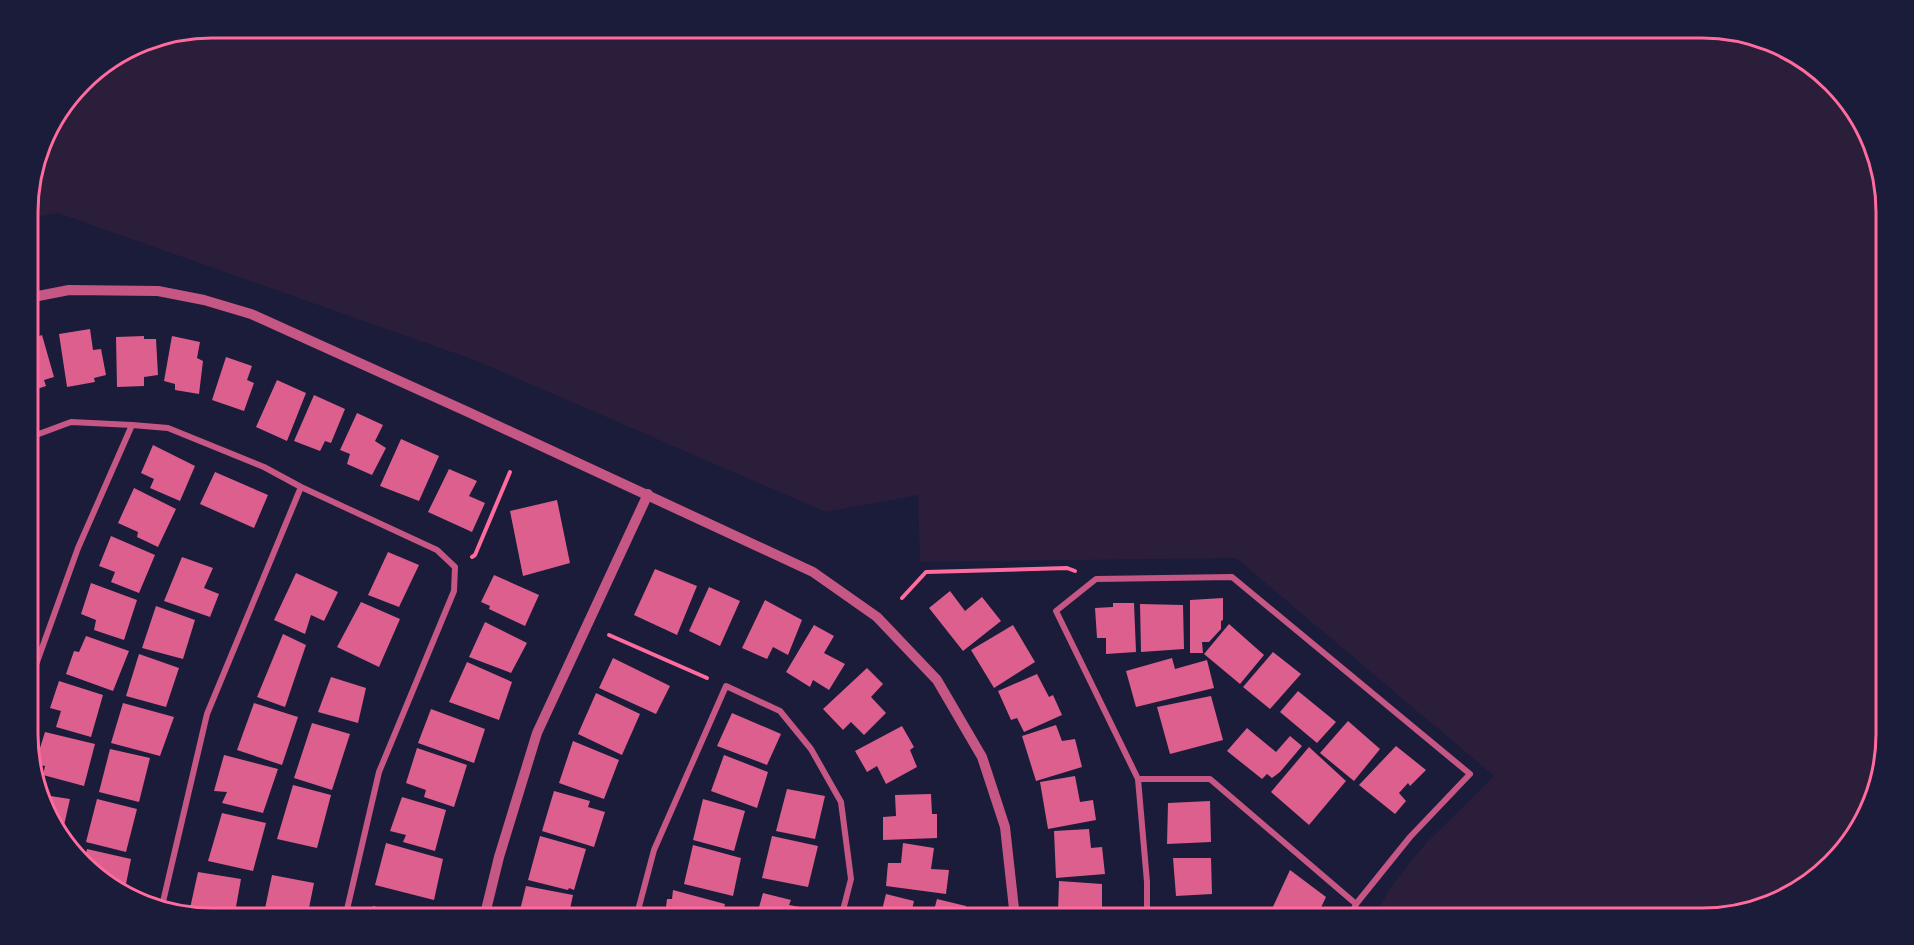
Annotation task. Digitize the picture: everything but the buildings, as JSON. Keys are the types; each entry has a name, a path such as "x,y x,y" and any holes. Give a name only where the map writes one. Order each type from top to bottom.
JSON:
{"street":[{"path":"38,296 69,290 158,291 204,300 251,314 648,494 813,572 877,617 937,680 982,757 1005,827 1014,907"},
{"path":"38,434 71,422 168,428 264,467 301,487 437,550 456,567 454,591 379,772 347,908"},
{"path":"38,659 78,548 132,425"},
{"path":"163,900 207,714 301,487"},
{"path":"487,908 499,857 537,733 648,494"},
{"path":"1147,907 1138,779 1056,611 1096,579 1232,577 1470,774 1410,837 1355,907"},
{"path":"639,908 654,850 726,686 780,711 812,749 841,802 851,879 844,908"},
{"path":"1138,779 1210,779 1356,904"}],"path":[{"path":"456,567 475,555 510,472"},
{"path":"902,598 926,572 1067,568 1096,579"},
{"path":"609,635 726,686"}],"shaded area":[{"path":"200,38 1714,38 1758,47 1779,55 1799,67 1833,97 1859,135 1871,166 1875,189 1876,734 1871,779 1859,810 1847,830 1817,864 1779,890 1736,904 1714,907 1379,907 1394,883 1425,844 1494,776 1236,558 920,562 918,495 826,512 477,361 58,213 38,217 43,166 61,124 88,88 124,61 145,51 178,41"}]}
